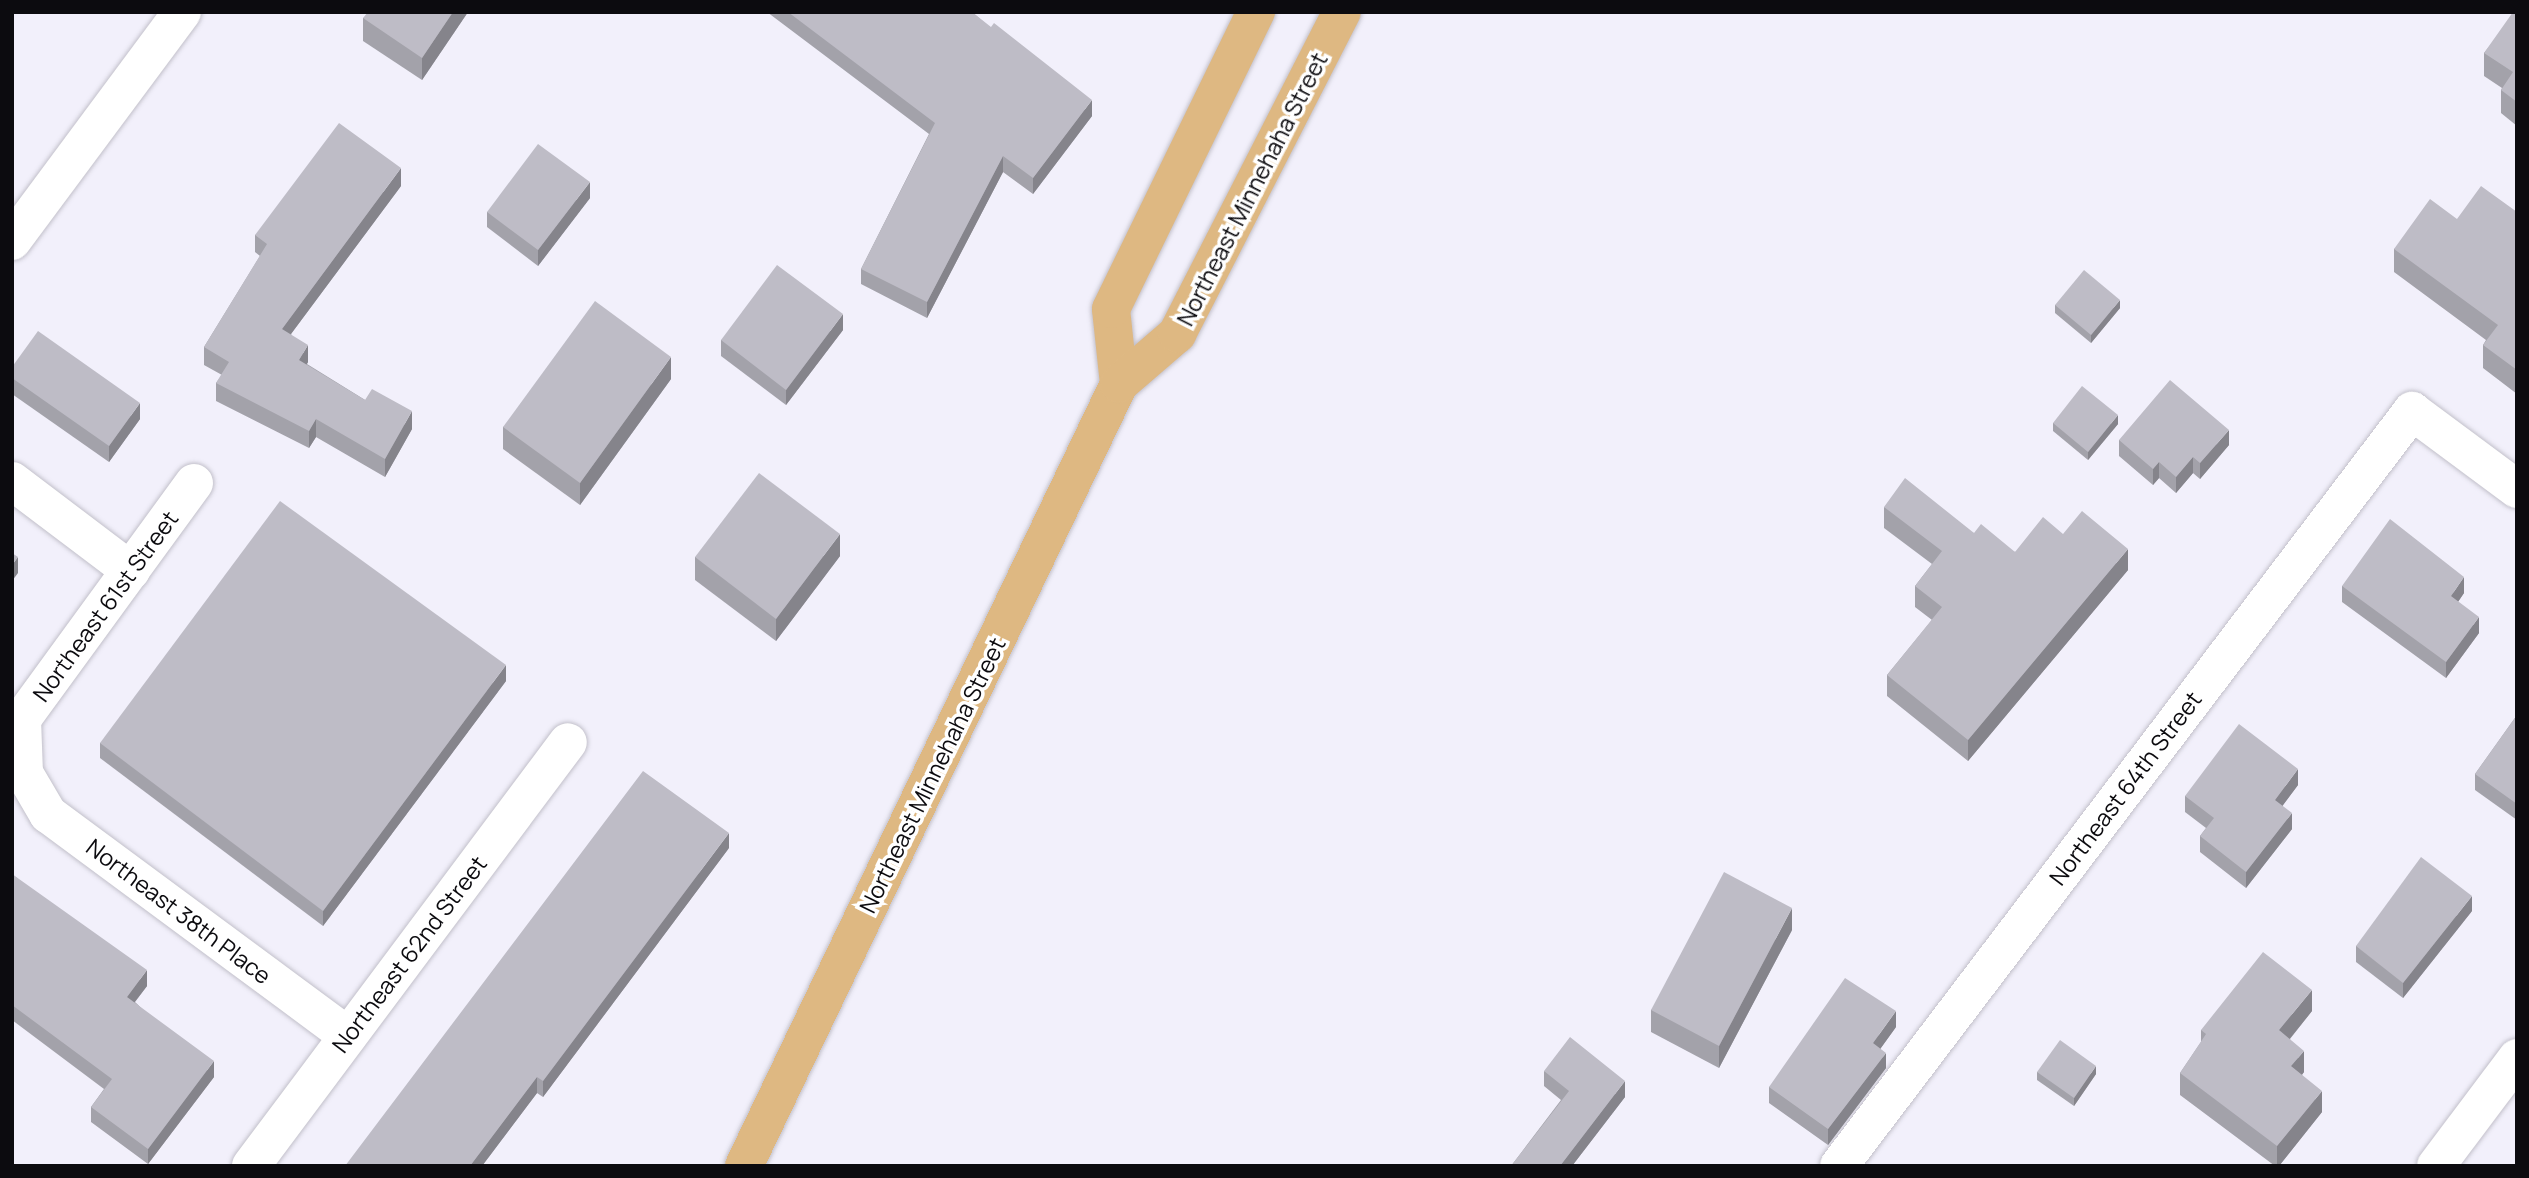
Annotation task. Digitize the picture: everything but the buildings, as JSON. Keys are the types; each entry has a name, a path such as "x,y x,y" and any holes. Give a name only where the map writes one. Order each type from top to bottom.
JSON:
{"main road":[{"path":"1119,384 1111,309 1256,12"},
{"name":"Northeast Minnehaha Street","path":"744,1166 1119,384 1177,334 1342,12"}],"street":[{"path":"12,241 182,12"},
{"name":"Northeast 64th Street","path":"1839,1166 2412,411 2517,489"},
{"path":"12,481 131,571"},
{"name":"Northeast 61st Street","path":"24,772 22,719 194,484"},
{"name":"Northeast 62nd Street","path":"251,1166 568,742"},
{"name":"Northeast 38th Place","path":"24,772 48,814 348,1036"},
{"path":"2436,1166 2517,1058"}]}
